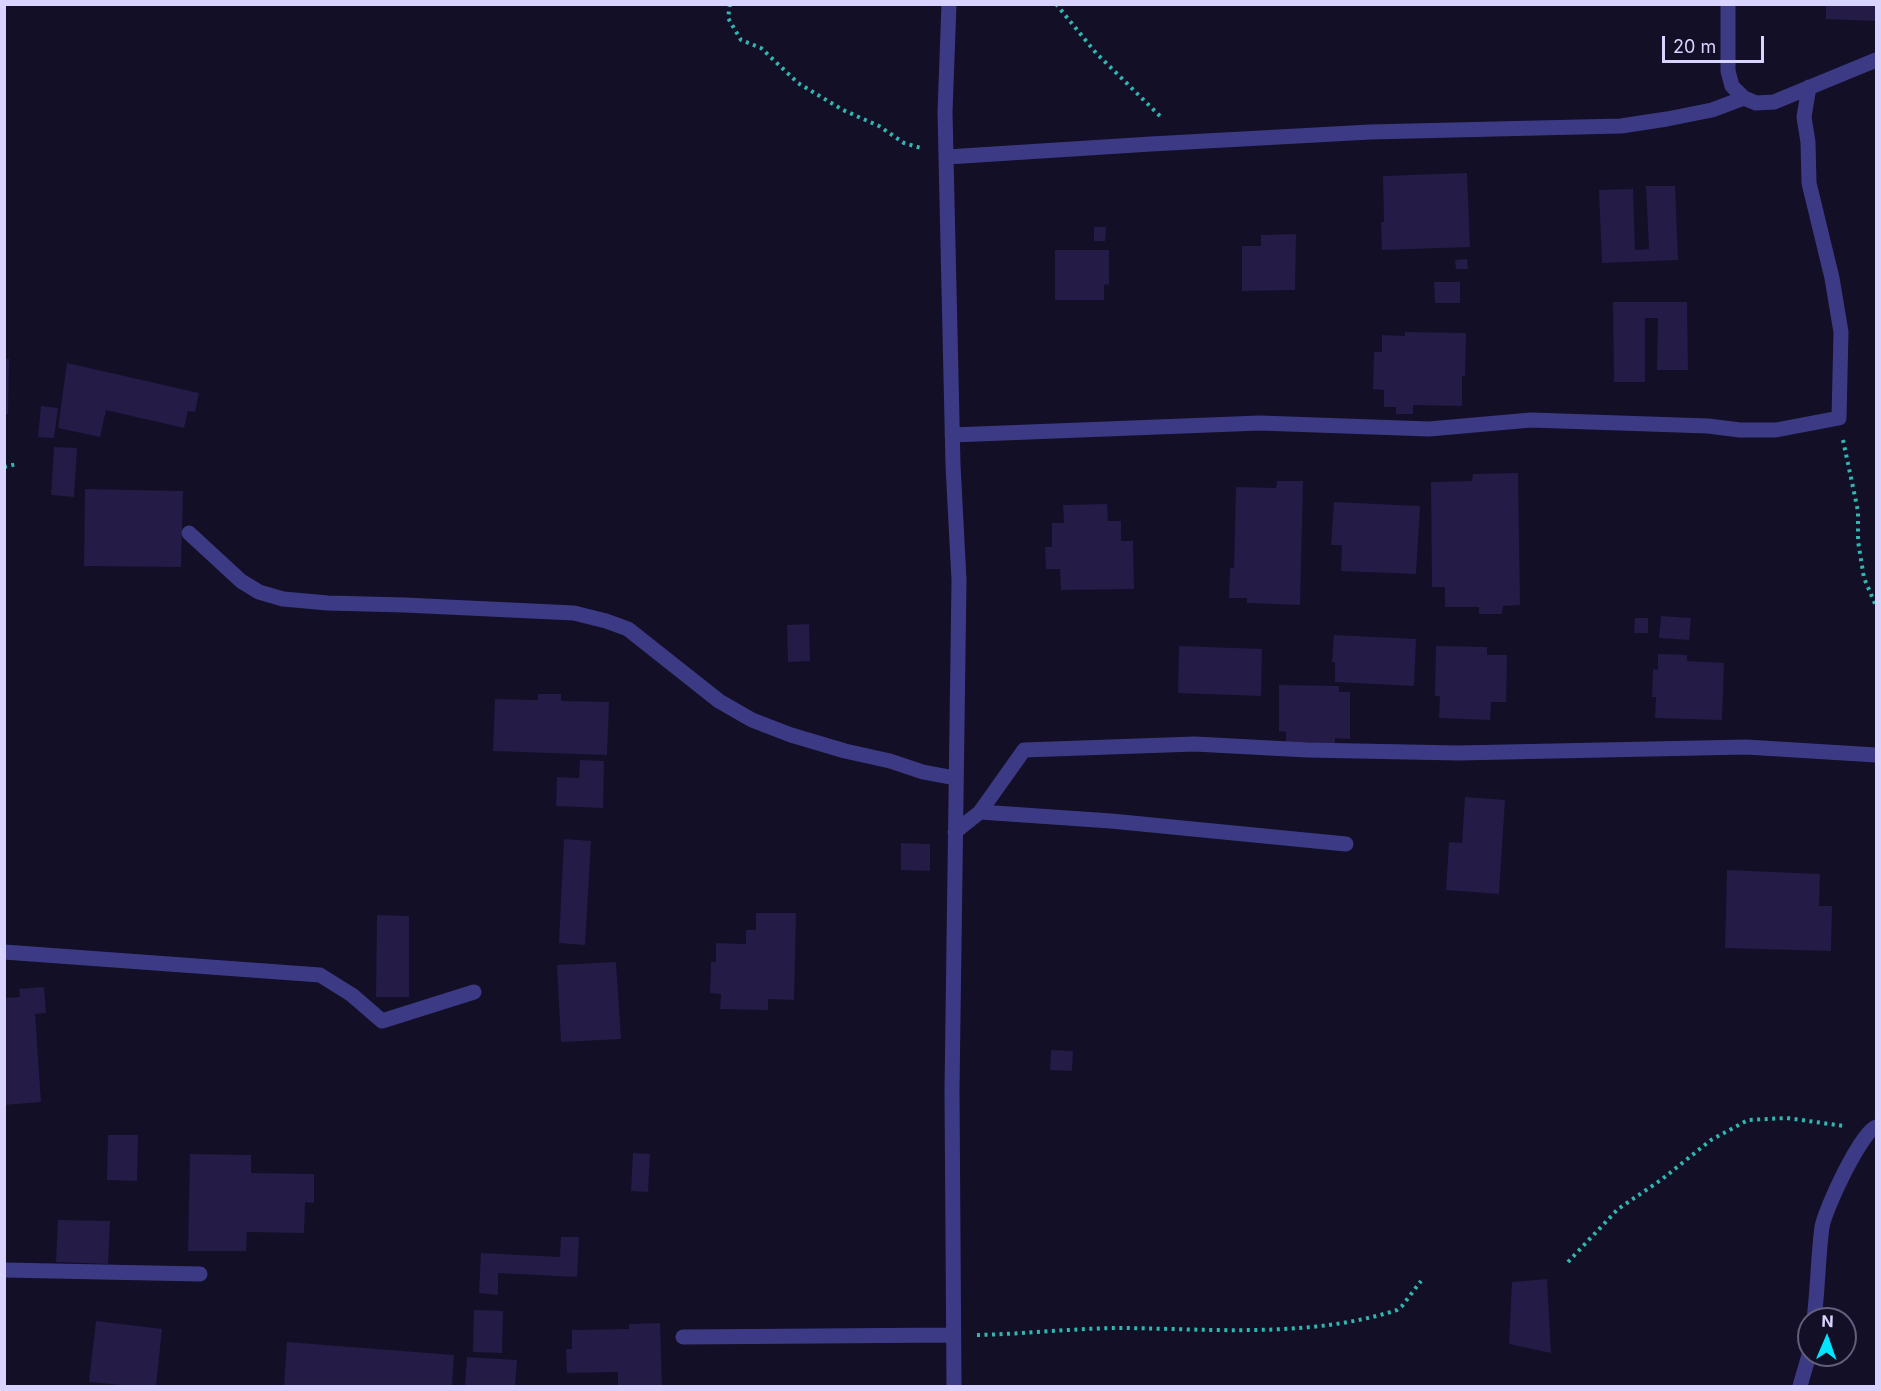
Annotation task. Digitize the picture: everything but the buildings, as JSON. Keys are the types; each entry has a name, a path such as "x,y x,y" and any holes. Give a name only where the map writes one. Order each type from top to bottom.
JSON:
{"street":[{"path":"949,4 945,112 952,435 959,580 952,1090 954,1386"},
{"path":"1728,4 1728,71 1732,86 1744,98 1756,104 1774,102 1876,60"},
{"path":"952,435 1260,423 1429,429 1531,420 1776,430 1839,418 1841,332 1832,278 1809,183 1808,142 1804,117 1809,87"},
{"path":"947,158 1370,132 1621,126 1712,110 1744,98"},
{"path":"189,533 241,581 259,592 283,599 328,603 405,604 574,613 606,621 627,629 719,701 752,720 791,735 845,751 890,761 923,772 955,778"},
{"path":"955,832 980,812 1024,750 1195,744 1307,750 1458,753 1746,747 1876,755"},
{"path":"980,812 1112,821 1346,844"},
{"path":"4,952 320,975 352,995 382,1021 474,992"},
{"path":"1815,1307 1823,1224 1848,1163 1873,1128"},
{"path":"4,1270 200,1274"},
{"path":"683,1337 952,1335"},
{"path":"1800,1386 1806,1367"}],"path":[{"path":"730,4 728,18 741,40 761,48 798,83 843,110 879,126 904,143 947,158"},
{"path":"1056,4 1110,68 1172,127 1194,142"},
{"path":"1839,418 1858,511 1858,541 1864,578 1876,606"},
{"path":"4,466 17,464"},
{"path":"1568,1262 1618,1209 1661,1180 1711,1140 1748,1120 1787,1118 1873,1128"},
{"path":"952,1335 1086,1329 1226,1330 1325,1325 1397,1310 1421,1281"}]}
